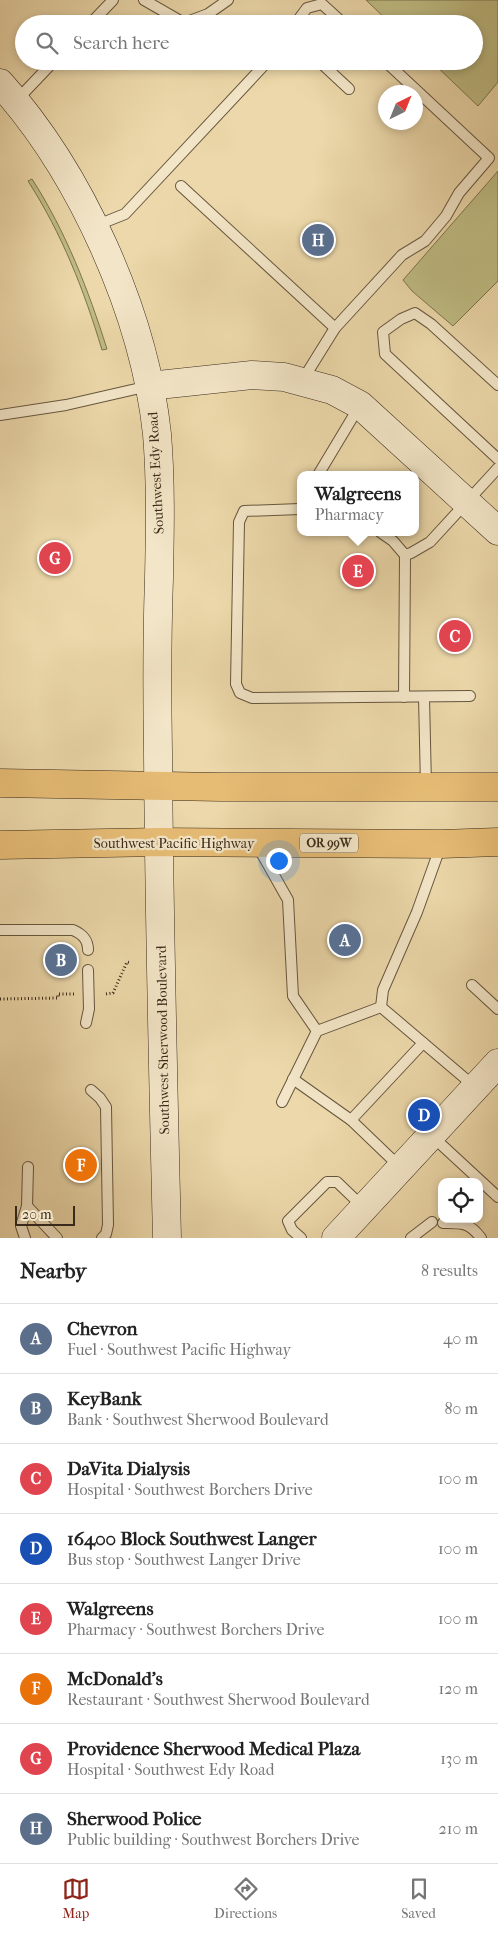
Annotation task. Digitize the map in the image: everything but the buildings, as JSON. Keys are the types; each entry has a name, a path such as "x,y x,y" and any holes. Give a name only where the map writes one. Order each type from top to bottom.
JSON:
{"highway":[{"path":"0,783 498,788"},
{"name":"Southwest Pacific Highway","path":"0,844 160,842 441,844 498,842"}],"main road":[{"name":"Southwest Edy Road","path":"8,92 56,157 94,226 118,280 149,386 156,434 159,489 158,786 160,842"},
{"path":"149,386 252,375 284,377 332,390 360,405 498,531"},
{"name":"Southwest Sherwood Boulevard","path":"160,842 167,1238"},
{"path":"336,1238 498,1063"}],"lane":[{"path":"99,15 113,0"},
{"path":"144,0 171,15"},
{"path":"205,15 228,0"},
{"path":"301,15 306,8 322,4 334,15"},
{"path":"8,92 41,70"},
{"path":"94,226 125,214 260,70"},
{"path":"328,70 350,89"},
{"path":"302,382 334,328 402,256 425,241 446,216 459,193 489,158 394,70"},
{"path":"181,186 334,328"},
{"path":"498,385 431,324 415,313 400,319 383,332 385,354 498,459"},
{"path":"0,414 66,405 149,386"},
{"path":"320,471 360,405"},
{"path":"405,555 430,542 498,468"},
{"path":"297,509 244,511 239,522 236,684 240,693 252,698 470,696"},
{"path":"386,536 393,541 405,555 404,697"},
{"path":"424,697 426,788"},
{"path":"255,842 288,900 293,996 317,1031"},
{"path":"381,1007 382,990 417,912 441,844"},
{"path":"0,930 72,930 83,935 88,945 88,950"},
{"path":"86,1023 89,1008 88,970"},
{"path":"472,985 498,1009"},
{"path":"282,1102 317,1031 381,1007"},
{"path":"381,1007 476,1088"},
{"path":"351,1120 423,1043"},
{"path":"293,1079 351,1120 401,1168"},
{"path":"91,1090 106,1107 108,1225 106,1234 102,1238"},
{"path":"432,1136 498,1197"},
{"path":"25,1238 21,1226 27,1206 28,1167"},
{"path":"301,1238 292,1230 288,1222 327,1182 337,1182 364,1208"},
{"path":"27,1206 57,1238"},
{"path":"411,1238 432,1222"},
{"path":"444,1223 464,1224 474,1229 481,1238"}],"path":[{"path":"106,994 113,993 128,962 131,963"},
{"path":"0,999 58,998 58,994 75,994"}],"shaded area":[{"path":"366,0 498,0 498,82 478,106 440,70 483,70 483,15 382,15"},
{"path":"498,171 498,281 453,326 412,291 403,280"},
{"path":"32,179 66,240 107,349 102,350 88,306 62,242 28,181"}],"place":[{"name":"Sherwood Police","path":"318,240"},
{"name":"Providence Sherwood Medical Plaza","path":"55,558"},
{"name":"Walgreens","path":"358,571"},
{"name":"DaVita Dialysis","path":"455,636"},
{"name":"Chevron","path":"345,940"},
{"name":"KeyBank","path":"61,960"},
{"name":"16400 Block Southwest Langer","path":"424,1115"},
{"name":"McDonald's","path":"81,1165"}]}
